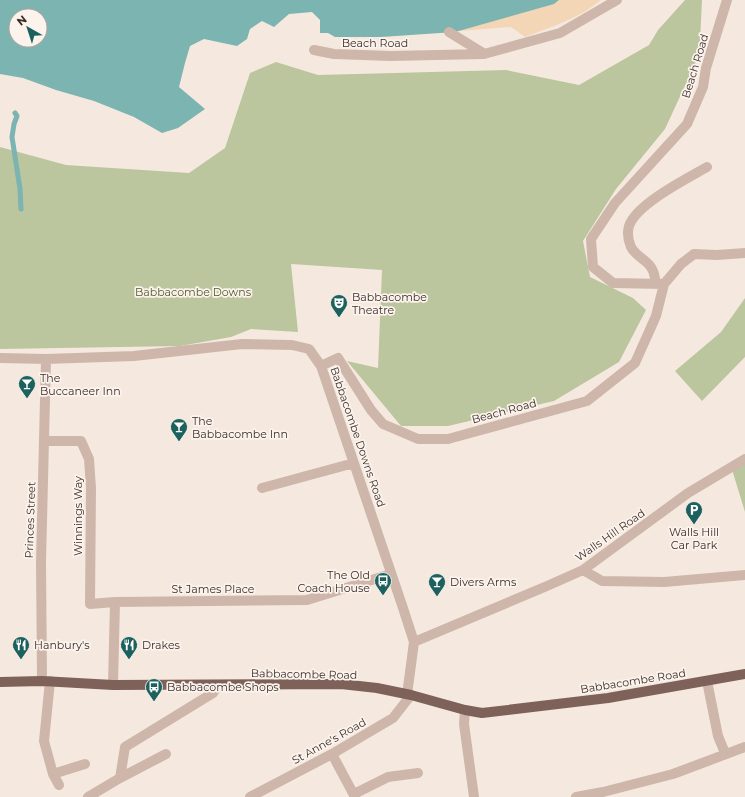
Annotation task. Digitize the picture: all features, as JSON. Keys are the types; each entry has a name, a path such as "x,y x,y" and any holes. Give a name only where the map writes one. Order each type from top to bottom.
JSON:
{"main road":[{"name":"Babbacombe Road","path":"0,682 46,681 113,685 341,684 376,688 482,713 608,698 745,674"}],"street":[{"name":"Beach Road","path":"660,284 613,283 593,267 590,239 615,203 687,124 703,87 706,68 727,0"},
{"name":"Beach Road","path":"314,50 334,54 390,56 484,54 560,32 614,2"},
{"path":"449,32 484,54"},
{"path":"660,284 652,269 632,248 628,237 629,225 636,214 647,205 675,186 708,167"},
{"name":"Beach Road","path":"321,366 338,358 371,410 383,424 418,439 448,439 587,400 635,362 656,316 660,284 681,264 694,254 717,255 745,253"},
{"name":"Babbacombe Downs Road","path":"0,358 46,359 134,356 242,344 292,345 309,349 321,366 414,642 409,695"},
{"name":"Princes Street","path":"46,359 40,566 46,681 44,741 53,774 59,785"},
{"name":"Winnings Way","path":"44,441 81,441 89,459 91,488 90,604 115,602"},
{"name":"Walls Hill Road","path":"414,642 583,570 688,493 745,459"},
{"path":"262,488 354,463"},
{"path":"583,570 602,581 664,582 745,575"},
{"name":"St James Place","path":"115,602 307,600 391,574"},
{"path":"113,685 115,602"},
{"path":"707,681 718,736 725,753"},
{"path":"120,778 125,747 213,693 218,685"},
{"name":"St Anne's Road","path":"250,797 332,754 393,718 409,695"},
{"path":"465,710 464,724 474,797"},
{"path":"576,797 603,792 673,774 725,753 745,747"},
{"path":"88,797 166,754"},
{"path":"332,754 354,795 388,777 418,773"},
{"path":"53,774 85,764"}],"green space":[{"name":"Babbacombe Downs","path":"685,0 702,0 700,42 695,64 665,129 616,189 583,241 590,277 633,298 646,310 619,362 554,401 448,426 401,426 347,361 378,368 382,270 291,264 298,332 251,329 231,337 180,346 0,349 0,147 66,165 189,173 225,148 250,73 276,62 318,75 506,70 579,85 649,45 658,30"},
{"path":"745,298 745,357 702,401 675,371 721,332"},
{"path":"745,454 745,512 730,463"}],"sand":[{"path":"406,0 601,0 575,17 525,37 511,27 381,37 335,37"}],"water":[{"path":"0,0 559,0 554,4 455,32 381,37 335,37 328,33 320,33 320,20 312,12 289,14 274,27 262,21 250,29 247,39 237,46 204,39 190,46 179,87 205,109 178,128 162,133 134,117 94,101 56,90 23,78 0,74"}],"waterway":[{"path":"15,113 17,116 12,137 20,189 21,209"}],"place":[{"name":"Babbacombe Theatre","path":"339,318"},
{"name":"The Buccaneer Inn","path":"27,399"},
{"name":"The Babbacombe Inn","path":"179,442"},
{"name":"Walls Hill Car Park","path":"694,525"},
{"name":"The Old Coach House","path":"383,596"},
{"name":"Divers Arms","path":"437,597"},
{"name":"Hanbury's","path":"21,660"},
{"name":"Drakes","path":"129,660"},
{"name":"Babbacombe Shops","path":"154,702"}]}
